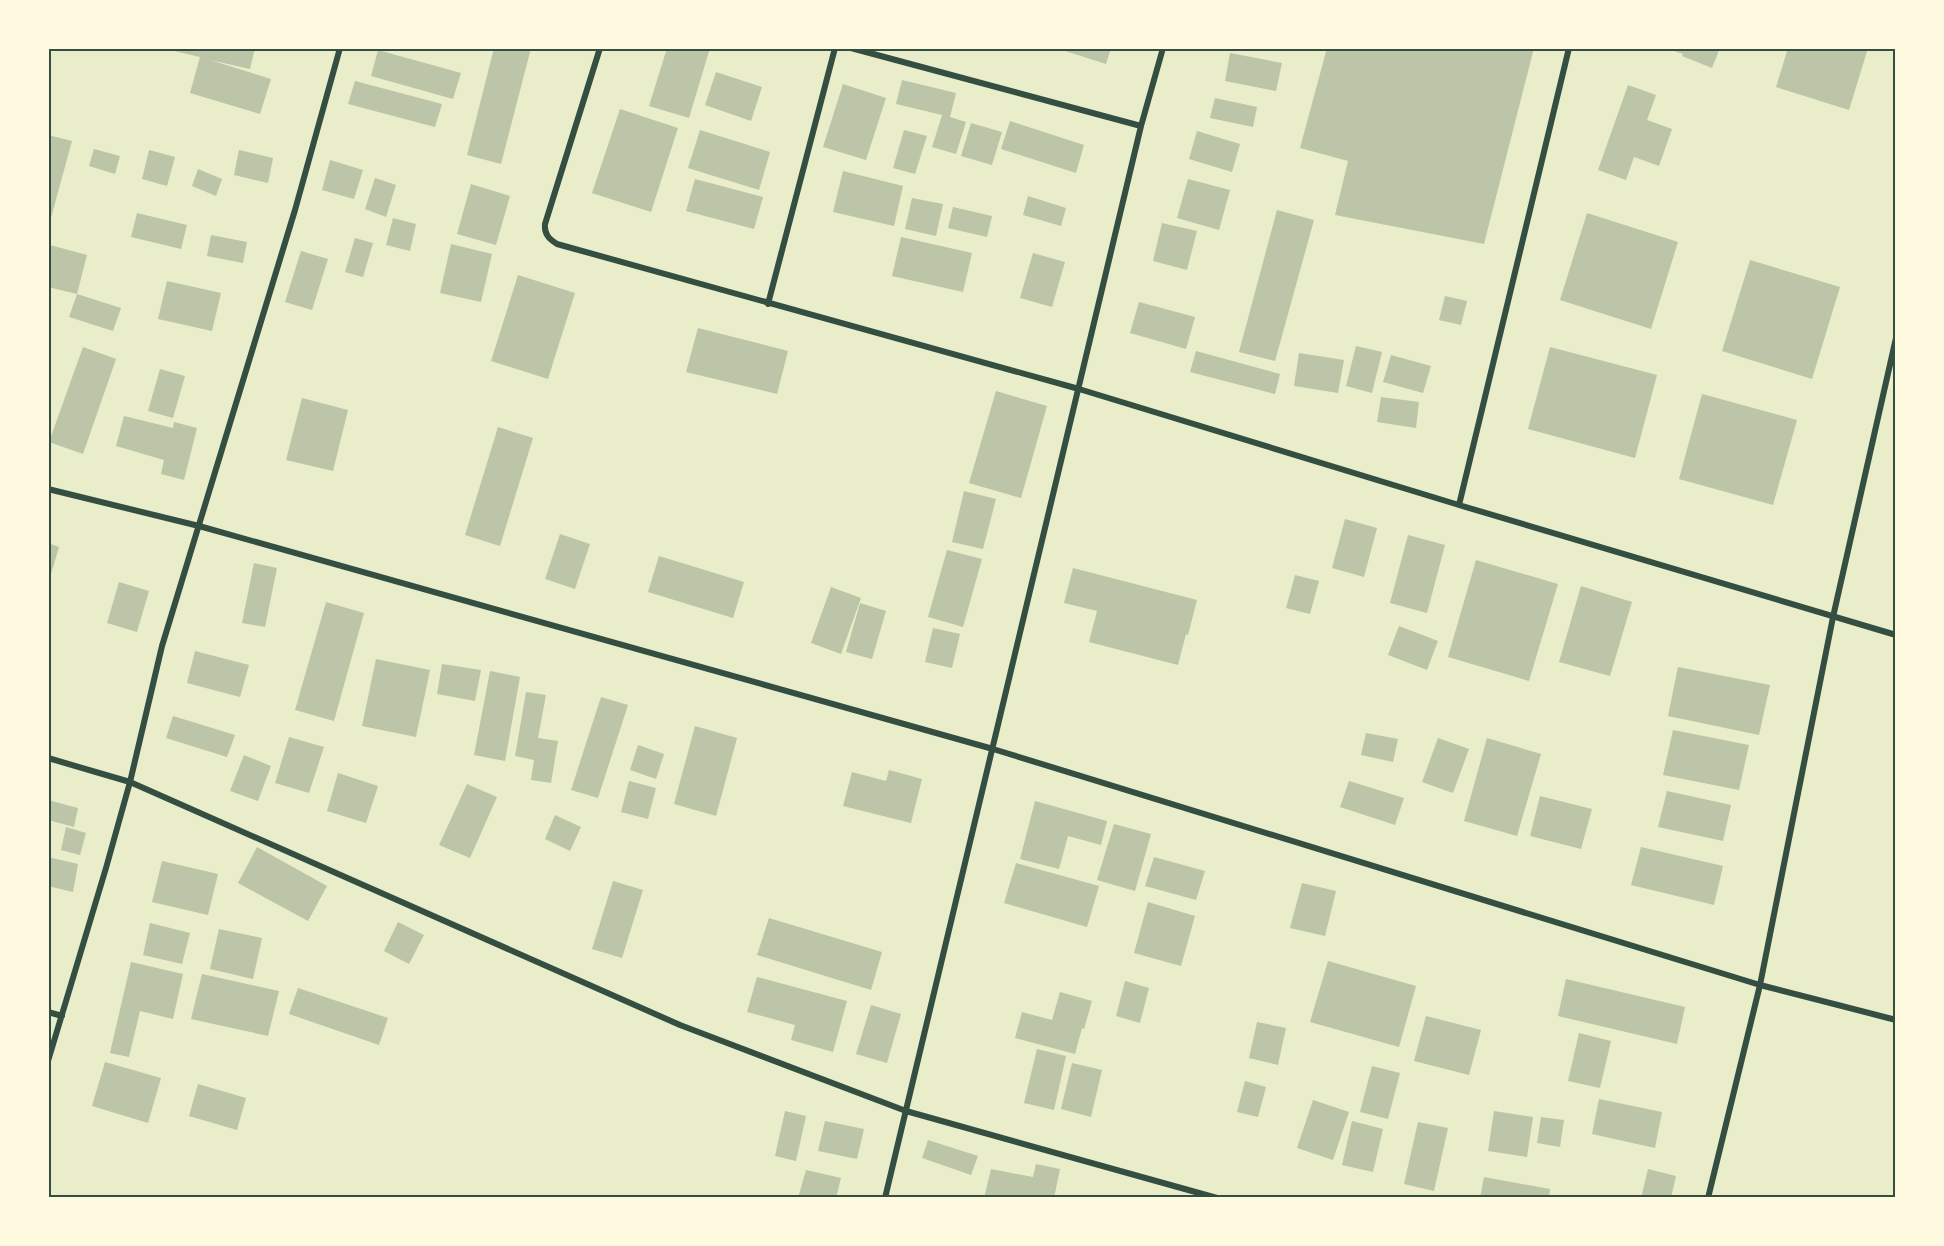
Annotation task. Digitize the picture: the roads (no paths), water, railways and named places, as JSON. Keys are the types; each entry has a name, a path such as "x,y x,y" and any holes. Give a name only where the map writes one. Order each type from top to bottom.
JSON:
{"street":[{"path":"48,1061 130,782 162,646 295,210 340,48"},
{"path":"600,48 545,224 544,230 550,240 557,244 1079,389 1896,635"},
{"path":"768,303 835,48"},
{"path":"851,48 1141,126"},
{"path":"885,1198 1141,126 1163,48"},
{"path":"1459,505 1569,48"},
{"path":"1707,1198 1760,985 1833,617 1896,338"},
{"path":"48,489 199,526 993,749 1760,985 1896,1020"},
{"path":"48,758 130,782 680,1024 906,1110 1217,1198"},
{"path":"48,1012 62,1016"}]}
